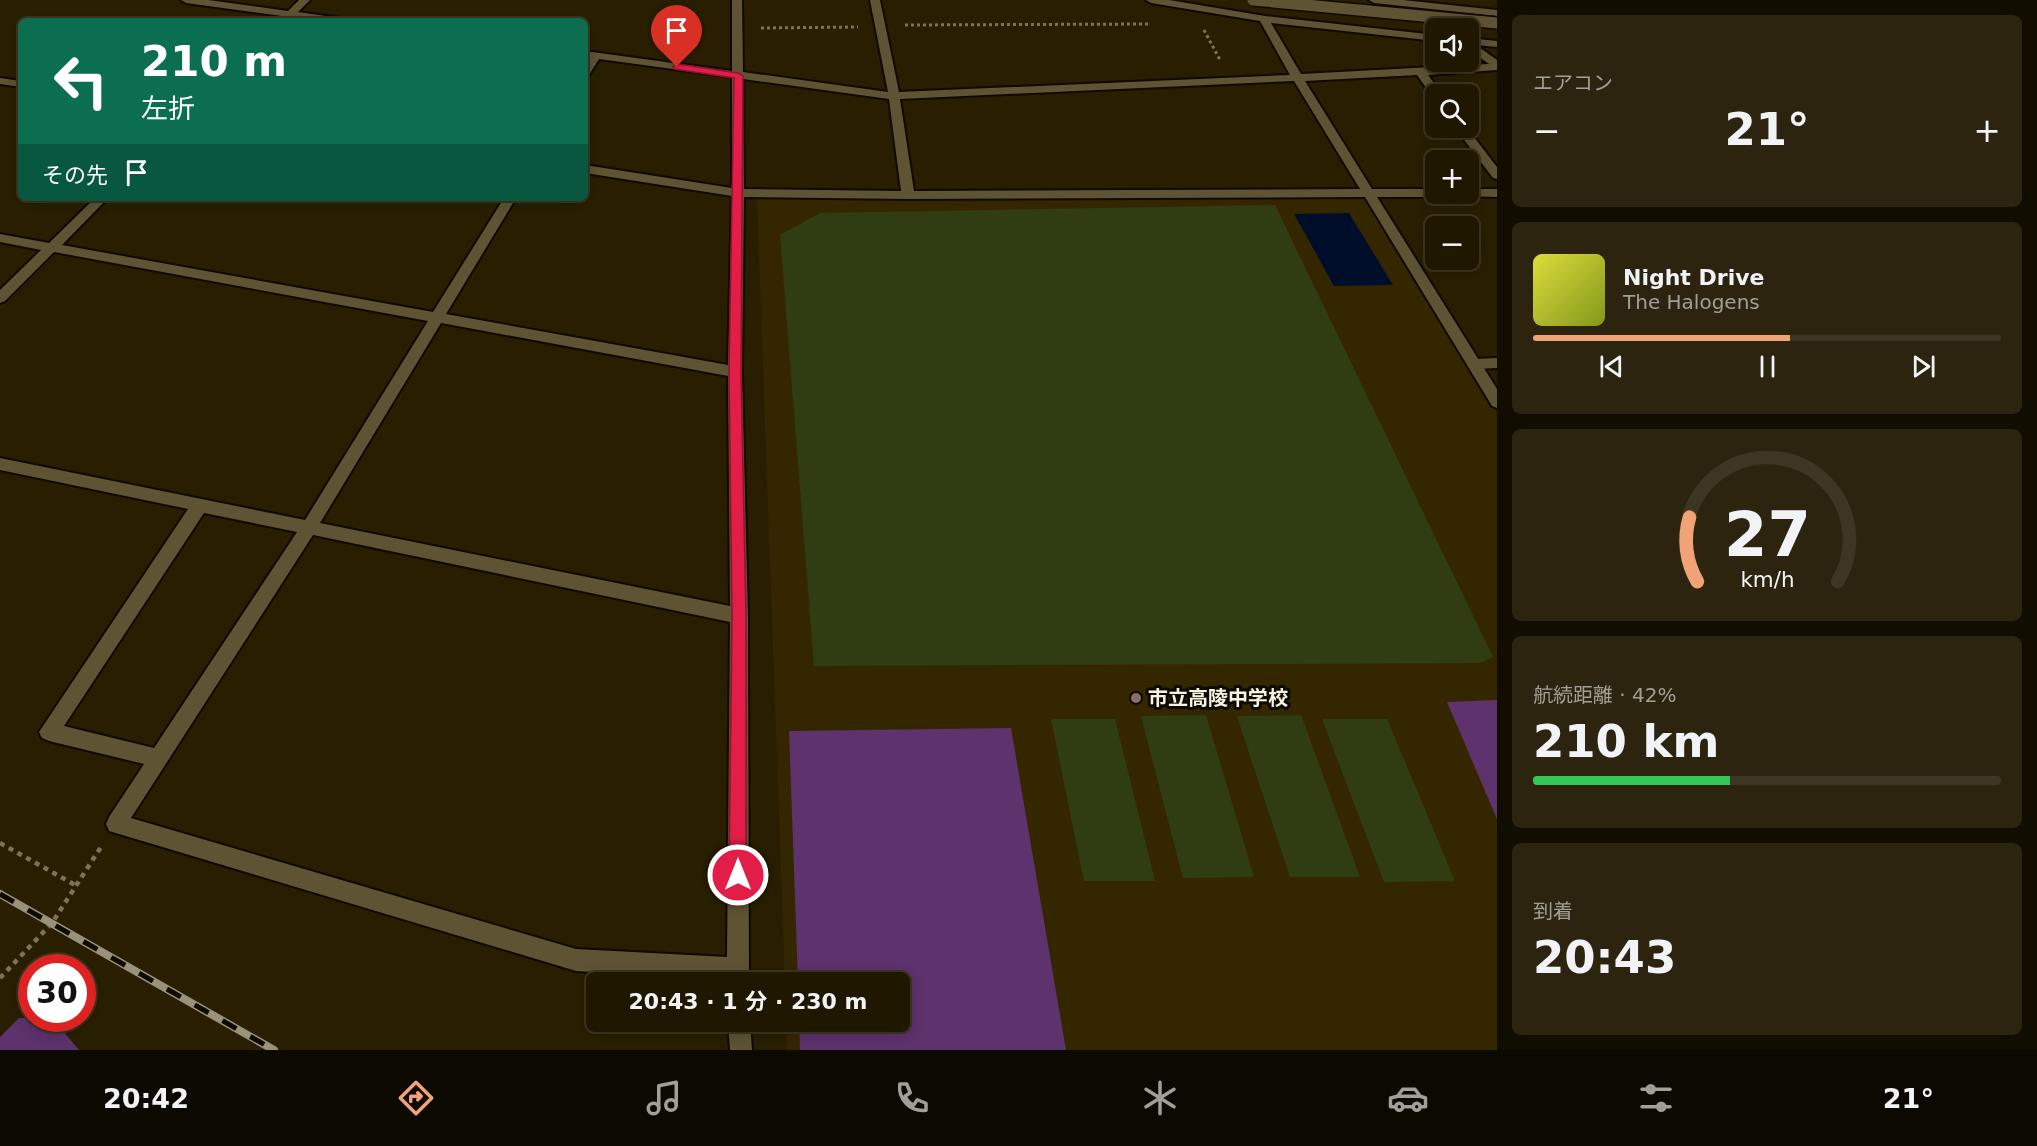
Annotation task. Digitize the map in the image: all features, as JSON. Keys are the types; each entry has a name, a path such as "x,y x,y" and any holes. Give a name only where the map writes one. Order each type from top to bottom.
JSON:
{"street":[{"path":"186,0 287,18 305,0"},
{"path":"737,0 738,194 735,372 739,616 737,972"},
{"path":"875,0 894,96 908,195"},
{"path":"1150,0 1265,19 1425,37"},
{"path":"1253,0 1497,23"},
{"path":"1374,0 1497,13"},
{"path":"1265,19 1267,27 1497,402"},
{"path":"1479,43 1497,44"},
{"path":"1479,52 1497,66"},
{"path":"590,55 894,96 1420,72 1497,66"},
{"path":"1420,72 1429,84"},
{"path":"0,81 18,84"},
{"path":"1469,138 1497,175"},
{"path":"588,169 738,194 1425,193"},
{"path":"1479,193 1497,193"},
{"path":"0,298 99,201"},
{"path":"508,201 308,529 116,824 576,960 697,972"},
{"path":"0,238 735,372"},
{"path":"1474,364 1497,363"},
{"path":"0,464 739,616"},
{"path":"157,758 49,732 199,506"},
{"path":"740,1032 741,1050"}],"path":[{"path":"738,28 941,24 1154,24"},
{"path":"1201,24 1231,81"},
{"path":"0,978 52,923 116,824"},
{"path":"0,843 77,886"}],"shaded area":[{"name":"市立高陵中学校","path":"1364,193 1497,413 1497,1050 787,1050 786,1032 910,1032 910,972 785,972 757,199"}],"green space":[{"path":"1275,205 1493,657 1480,663 814,666 780,235 820,213"},
{"path":"1206,715 1254,877 1183,878 1141,716"},
{"path":"1301,715 1360,877 1290,877 1237,716"},
{"path":"1051,719 1115,719 1155,881 1084,881"},
{"path":"1322,719 1387,719 1455,881 1384,882"}],"water":[{"path":"1349,213 1393,285 1334,286 1294,214"}],"building":[{"path":"1497,700 1497,819 1447,702"},
{"path":"1011,728 1066,1050 800,1050 799,1032 910,1032 910,972 798,972 789,731"},
{"path":"18,1019 18,1032 64,1032 79,1050 0,1050 0,1037"}],"railway":[{"path":"0,894 274,1050"}],"place":[{"name":"市立高陵中学校","path":"1136,698"}],"route":[{"path":"677,67 738,76 735,372 739,616 738,875"}]}
